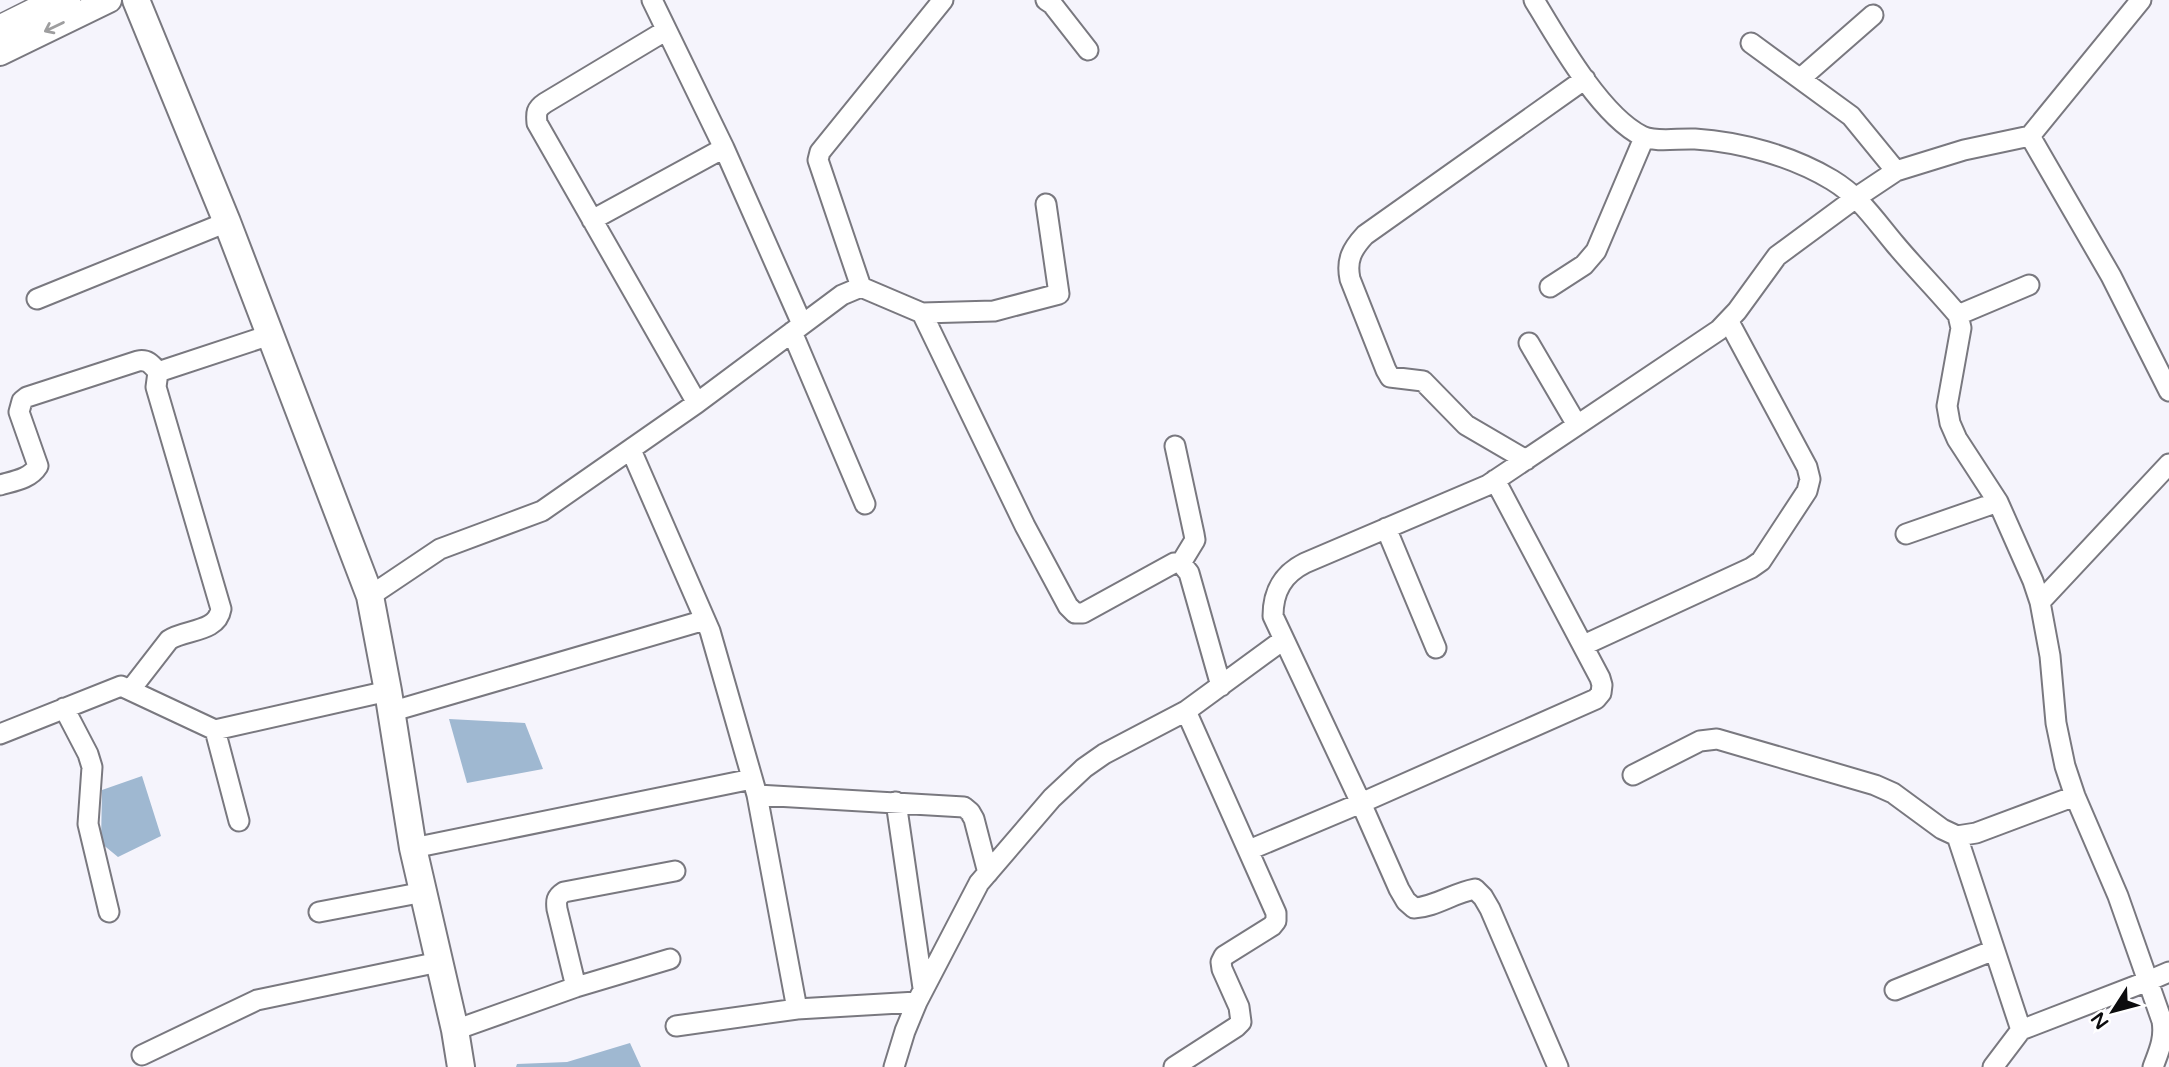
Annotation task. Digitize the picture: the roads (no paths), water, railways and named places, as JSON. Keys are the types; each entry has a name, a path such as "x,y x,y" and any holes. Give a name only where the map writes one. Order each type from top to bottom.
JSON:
{"highway":[{"path":"0,32 64,0"}],"main road":[{"path":"136,0 227,222 370,596 413,848 456,1030 461,1067"}],"street":[{"path":"0,53 108,0"},
{"path":"652,0 724,148 865,504"},
{"path":"861,287 818,160 820,152 943,0"},
{"path":"1046,0 1088,50"},
{"path":"1534,0 1585,79 1615,117 1644,138 1693,139 1742,146 1786,159 1830,179 1857,197 1958,315 1961,328 1947,406 1950,423 1957,439 1998,502 2034,581 2050,656 2056,723 2065,766 2075,796 2107,867 2164,1032 2162,1046 2153,1067"},
{"path":"1558,1067 1495,921 1475,889 1425,907 1414,908 1399,889 1273,616 1273,601 1280,583 1292,570 1495,480 1526,460 1729,322 1777,256 1896,171 1964,150 2030,136 2141,0"},
{"path":"1801,78 1873,15"},
{"path":"665,31 537,109 537,123 697,403"},
{"path":"1751,43 1851,116 1896,171"},
{"path":"1526,460 1466,425 1423,381 1391,377 1350,279 1348,268 1354,247 1365,235 1585,79"},
{"path":"2030,136 2111,276 2169,391"},
{"path":"1550,287 1584,265 1597,251 1644,138"},
{"path":"592,220 724,148"},
{"path":"370,596 440,549 542,511 697,403 842,295 861,287 922,313 994,311 1059,293 1046,204"},
{"path":"37,299 227,222"},
{"path":"1958,315 2028,285"},
{"path":"922,313 1022,519 1068,606 1075,612 1083,613 1174,563 1181,563"},
{"path":"1584,645 1751,568 1761,561 1807,491 1810,479 1807,467 1729,322"},
{"path":"159,372 270,335"},
{"path":"1529,342 1577,425"},
{"path":"0,485 29,476 38,466 19,412 22,401 27,397 138,360 145,359 159,372"},
{"path":"131,689 169,640 210,626 220,615 221,609 156,387 159,372"},
{"path":"1175,446 1195,534 1195,540 1181,563"},
{"path":"631,450 705,620 754,787 797,1009"},
{"path":"2040,602 2169,464"},
{"path":"1249,850 1596,699 1601,693 1602,685 1584,645 1495,480"},
{"path":"1906,534 1998,502"},
{"path":"1386,528 1436,648"},
{"path":"1181,563 1189,573 1220,686"},
{"path":"0,734 121,686 215,730 389,701 705,620"},
{"path":"894,1067 920,995 979,883 1052,798 1084,768 1104,754 1186,711 1283,640"},
{"path":"64,708 89,754 92,767 88,824 109,912"},
{"path":"1174,1067 1236,1027 1241,1021 1239,1007 1221,962 1224,956 1276,921 1276,913 1249,850 1186,711"},
{"path":"215,730 239,821"},
{"path":"1633,775 1700,741 1717,739 1875,785 1892,793 1942,829 1957,836 1976,833 2075,796"},
{"path":"413,848 754,787 964,807 974,819 988,873"},
{"path":"896,802 920,995"},
{"path":"1957,836 2021,1030"},
{"path":"576,987 557,909 558,896 564,892 675,871"},
{"path":"319,912 424,892"},
{"path":"1895,990 1994,950"},
{"path":"456,1030 576,987 670,959"},
{"path":"142,1055 257,1000 439,962"},
{"path":"1993,1067 2021,1030 2169,972"},
{"path":"676,1026 920,995"}],"water":[{"path":"449,719 525,723 543,769 467,783"},
{"path":"142,776 161,836 118,857 101,843 102,790"},
{"path":"630,1043 641,1067 516,1067 517,1064 567,1062"}]}
